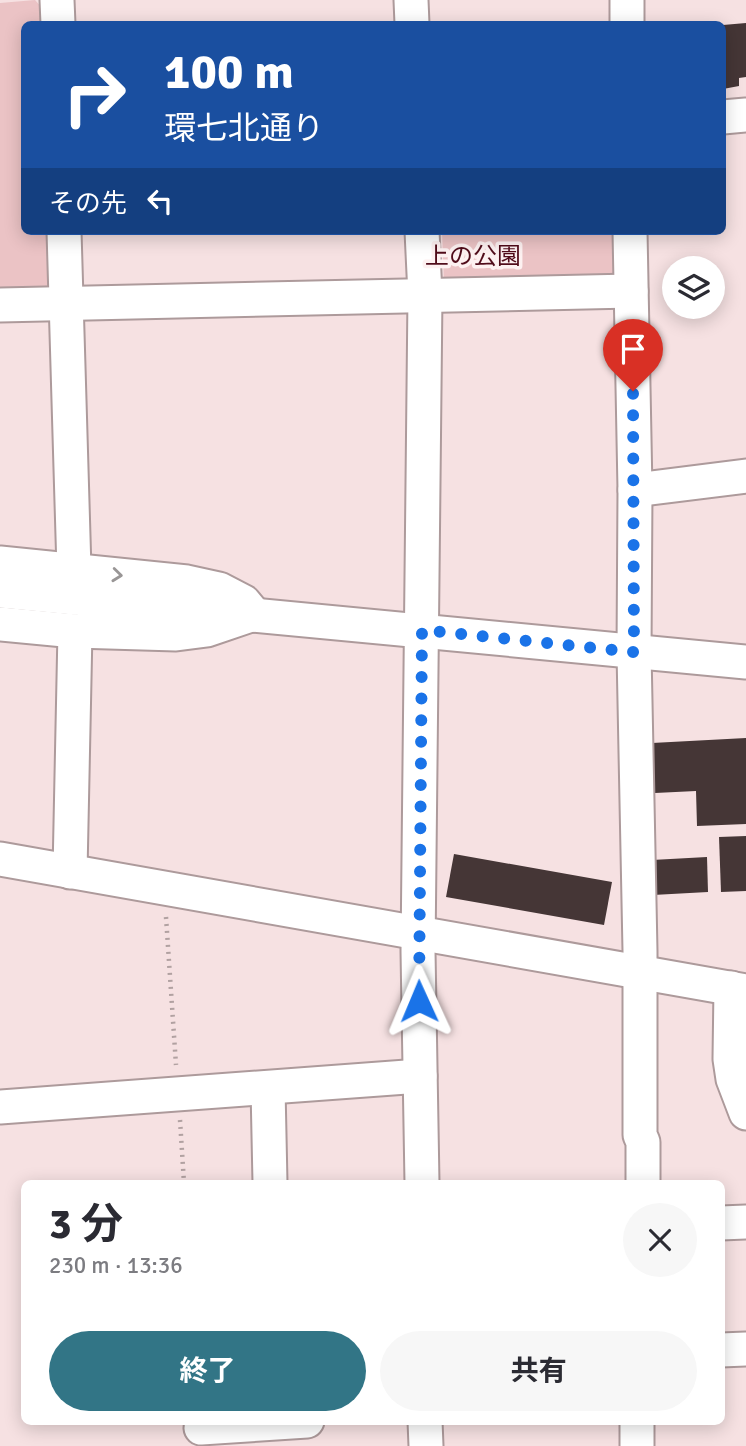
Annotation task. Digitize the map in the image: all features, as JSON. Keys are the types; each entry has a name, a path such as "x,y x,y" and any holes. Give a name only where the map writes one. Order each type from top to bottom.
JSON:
{"street":[{"path":"57,0 58,21"},
{"path":"411,0 412,21"},
{"path":"627,0 627,21"},
{"path":"726,117 746,116"},
{"path":"64,235 74,570"},
{"path":"422,235 425,295 418,933 422,1180"},
{"path":"630,235 635,490 634,652 640,1135 643,1142 643,1180"},
{"path":"0,305 631,291"},
{"path":"635,490 746,476"},
{"path":"0,563 187,582 219,589 244,602 254,614"},
{"path":"0,591 746,662"},
{"path":"0,624 75,631 176,634 207,631 254,614"},
{"path":"70,872 75,631"},
{"path":"0,859 739,989 730,1059 733,1079 746,1113"},
{"path":"0,1107 178,1096 420,1076"},
{"path":"268,1088 270,1180"},
{"path":"725,1223 746,1222"},
{"path":"725,1350 746,1349"},
{"path":"201,1432 259,1435 293,1425"},
{"path":"425,1425 426,1446"},
{"path":"637,1425 637,1446"}],"path":[{"path":"165,906 184,1180"}],"green space":[{"path":"35,0 44,10 45,21 21,21 21,235 51,235 52,286 45,293 0,294 0,3"},
{"name":"上の公園","path":"442,235 619,235 620,270 612,278 444,283"}],"building":[{"path":"746,23 746,77 739,78 739,86 726,88 726,25"},
{"path":"746,738 746,824 697,826 696,791 655,793 652,743"},
{"path":"746,836 746,891 721,892 719,837"},
{"path":"454,854 612,882 604,925 446,897"},
{"path":"707,857 708,892 653,895 652,860"}],"route":[{"path":"419,1001 422,630 634,652 633,391"}]}
